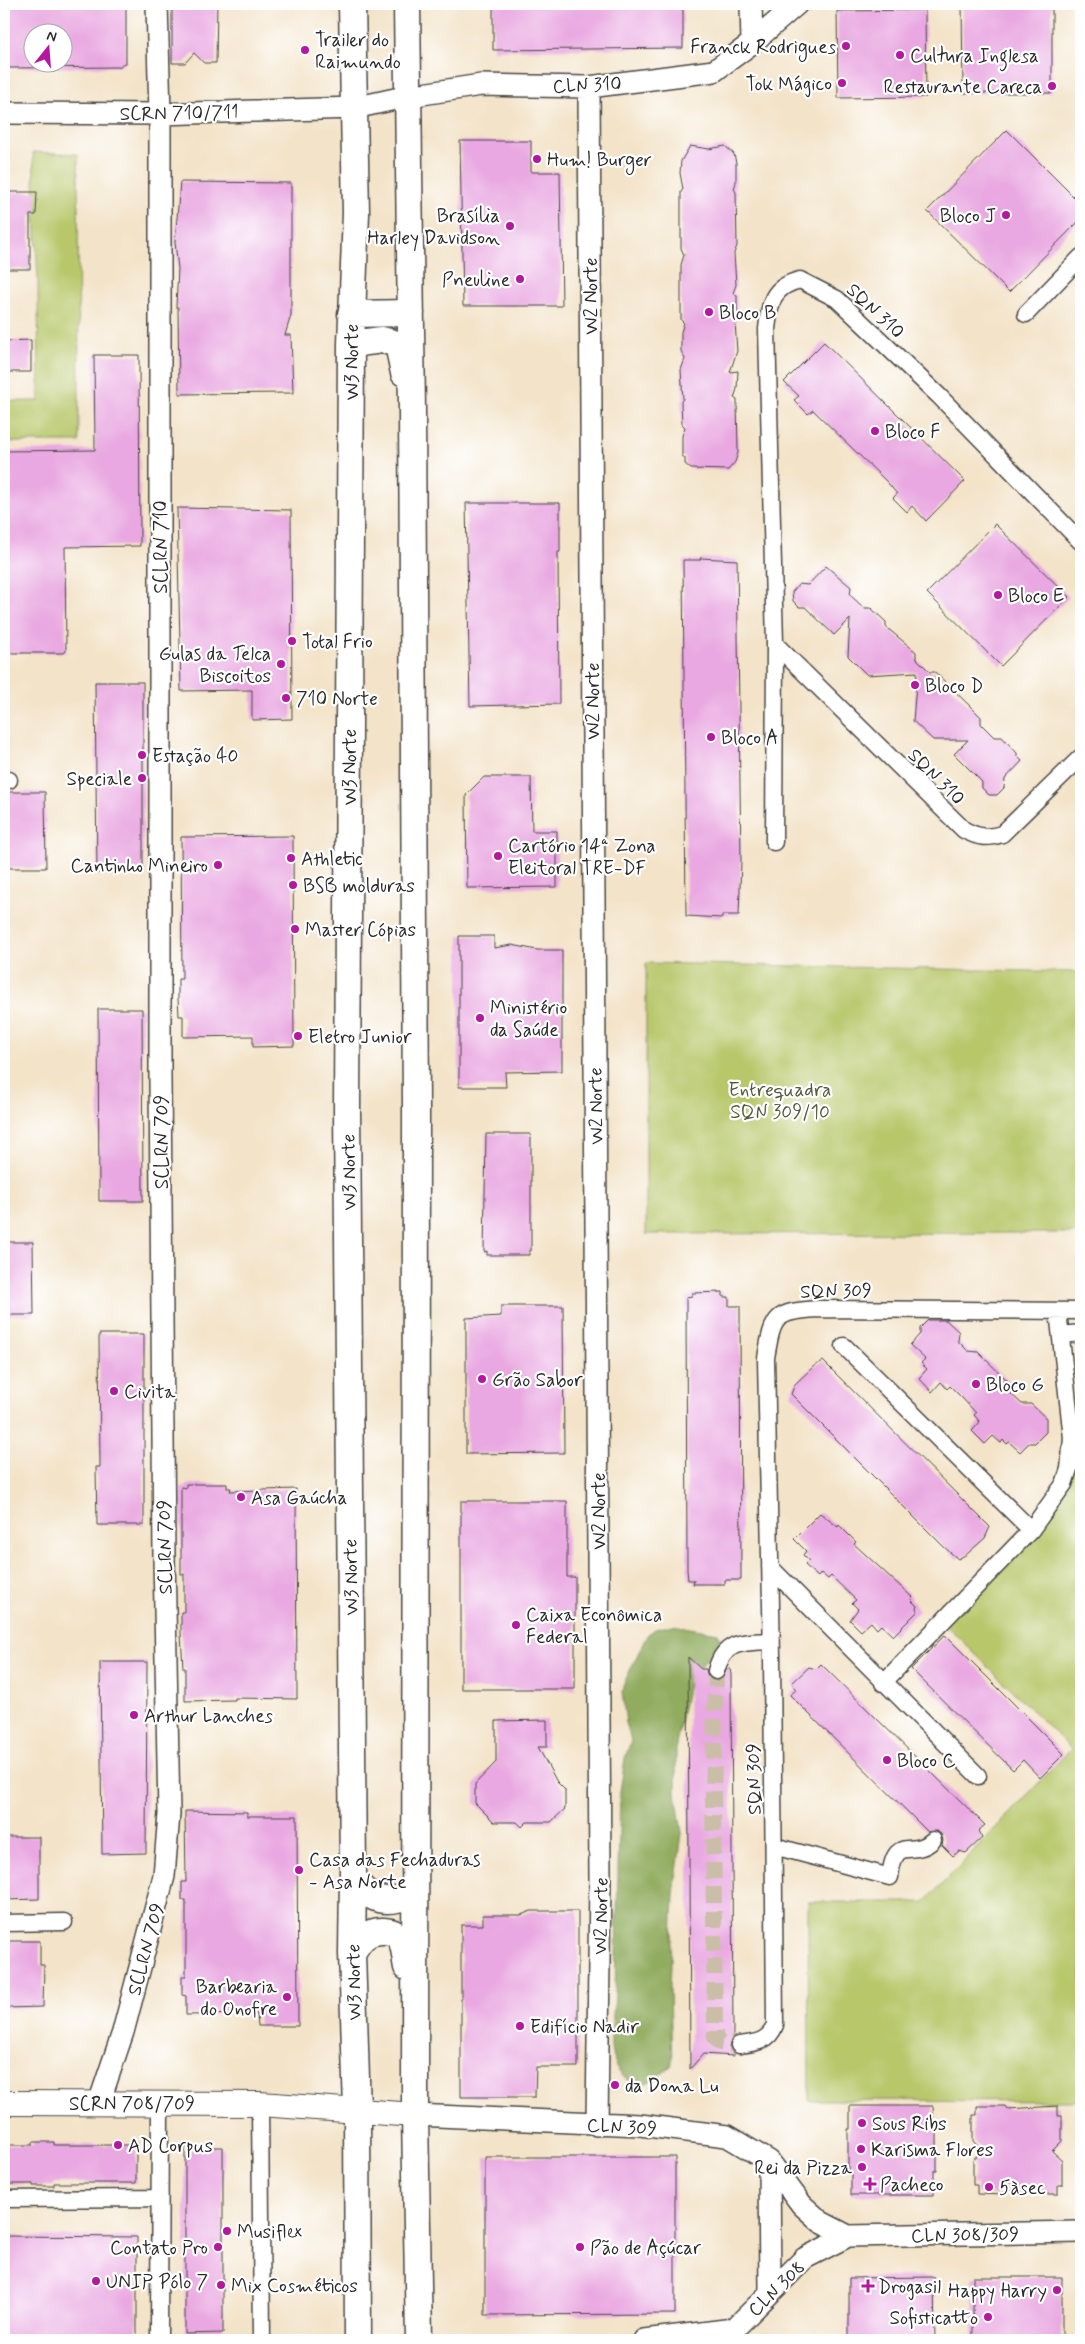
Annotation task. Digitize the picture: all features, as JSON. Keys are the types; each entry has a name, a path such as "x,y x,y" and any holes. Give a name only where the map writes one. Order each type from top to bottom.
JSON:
{"main road":[{"name":"W3 Norte","path":"352,4 356,213 351,314 347,1108 352,1953 357,2110 358,2340"},
{"path":"407,4 412,411 416,1109 415,2115 419,2340"},
{"path":"351,314 410,313"},
{"path":"351,344 382,340 398,344 412,411"},
{"path":"353,1877 371,1898 378,1900 396,1900 415,1893"},
{"path":"352,1953 364,1937 375,1932 385,1931 397,1935 402,1941 416,2017"},
{"name":"SCRN 708/709","path":"4,2103 260,2104 357,2110"},
{"name":"CLN 309","path":"357,2110 415,2115"}],"street":[{"name":"SCLRN 710","path":"157,4 160,114 160,981"},
{"path":"752,4 752,43"},
{"name":"CLN 310","path":"354,108 409,96 481,85 589,87 714,71 752,43 797,4"},
{"name":"W2 Norte","path":"589,87 600,1878 596,2124"},
{"name":"SCRN 710/711","path":"4,113 160,114 354,108"},
{"path":"1026,314 1081,256"},
{"name":"SQN 310","path":"774,842 775,644 767,329 773,298 789,282 800,280 837,299 939,396 1081,542"},
{"name":"SQN 310","path":"775,644 964,830 978,837 988,838 1002,834 1081,757"},
{"name":"SCLRN 709","path":"99,2103 125,2022 164,1876 168,1852 169,1814 163,1527 160,981"},
{"name":"SQN 309","path":"739,2045 759,2042 771,2034 775,2025 766,1358 770,1335 776,1319 789,1311 818,1309 1081,1311"},
{"path":"883,1683 1031,1530 1064,1484 1070,1463 1072,1419 1058,1311"},
{"path":"1061,1334 1081,1333"},
{"path":"844,1346 1031,1530"},
{"path":"770,1567 883,1683 978,1776"},
{"path":"716,1671 724,1652 738,1644 771,1641"},
{"path":"774,1846 890,1878 892,1862 896,1853 900,1850 926,1845 933,1840"},
{"path":"4,1923 64,1922"},
{"path":"159,2340 160,2103"},
{"path":"260,2104 262,2340"},
{"name":"CLN 309","path":"415,2115 640,2126 727,2136 769,2161 802,2205 821,2222 848,2236"},
{"path":"769,2161 770,2292"},
{"path":"4,2199 159,2198"},
{"name":"CLN 308/309","path":"848,2236 1081,2232"},
{"name":"CLN 308","path":"644,2340 734,2329 805,2258 848,2236"}],"green space":[{"path":"33,152 78,154 79,442 4,442 4,401 39,401 38,285"},
{"name":"Entrequadra SQN 309/10","path":"646,963 1081,972 1081,1233 646,1234"},
{"path":"1081,1452 1081,2101 809,2100 808,1902 925,1902 1071,1749 944,1623 1062,1495"},
{"path":"673,1625 718,1633 721,1641 718,1650 704,1661 688,1683 676,1744 676,1793 682,1833 674,1894 670,1986 672,2066 642,2086 628,2080 619,2071 611,2048 615,1995 620,1792 625,1758 631,1741 626,1723 622,1692 624,1683 647,1635 655,1629"}],"building":[{"path":"4,4 126,4 126,63 119,67 72,67 72,22 22,22 22,68 9,68 4,60"},
{"path":"172,4 217,4 216,63 204,63 194,53 185,63 172,63"},
{"path":"493,4 683,4 683,48 493,50"},
{"path":"962,4 1052,4 1052,93 963,93"},
{"path":"925,10 926,97 838,98 837,11"},
{"name":"Bloco J","path":"1007,130 1081,204 1081,219 1009,292 927,211"},
{"name":"Brasília Harley Davidson","path":"460,141 531,141 531,172 560,172 562,306 463,306"},
{"name":"Bloco B","path":"690,146 709,149 725,146 734,154 736,163 734,189 736,192 737,246 734,253 736,285 733,293 737,296 737,320 735,322 737,351 730,372 738,371 737,389 734,398 737,400 738,453 735,462 728,470 691,469 685,464 685,458 682,456 682,436 685,427 682,424 681,370 685,359 681,351 681,332 684,323 681,320 681,265 684,255 681,248 681,192 683,189 680,173 681,161"},
{"path":"180,182 291,183 291,315 285,335 291,335 293,393 179,394 178,307 176,307 178,269 175,242"},
{"path":"4,192 37,192 36,215 30,215 30,269 4,269"},
{"path":"31,340 31,372 4,372 4,341"},
{"name":"Bloco F","path":"824,342 965,481 926,521 912,506 907,512 893,498 897,494 888,483 813,410 808,414 794,400 799,396 784,382"},
{"path":"94,355 139,355 140,546 65,547 66,651 64,653 4,653 4,451 95,450"},
{"path":"466,503 560,503 560,552 558,552 559,704 470,706"},
{"path":"177,508 291,510 292,719 252,720 252,690 181,691"},
{"name":"Bloco E","path":"995,524 1069,597 1001,666 927,593"},
{"name":"Bloco A","path":"700,558 737,560 741,861 739,915 722,915 722,918 686,916 683,560 701,560"},
{"name":"Bloco D","path":"826,566 851,587 850,595 864,608 871,608 886,622 886,627 916,652 916,658 930,672 935,672 981,717 981,724 994,737 1002,737 1017,753 1017,756 1022,761 1005,779 1004,788 997,795 989,795 982,788 982,782 954,754 968,740 933,740 913,721 917,672 867,675 848,656 850,619 834,635 805,607 799,607 793,601 792,592 799,584 808,585"},
{"path":"95,682 143,682 143,872 97,873"},
{"path":"484,777 531,777 532,831 557,831 557,887 467,888 466,795"},
{"path":"4,792 45,792 46,868 4,867"},
{"path":"293,836 294,1046 253,1047 253,1036 183,1037 183,1016 179,1016 178,998 178,979 182,979 181,837"},
{"name":"Ministério da Saúde","path":"459,936 494,936 494,948 512,945 537,950 562,950 562,1071 505,1072 506,1087 459,1087"},
{"path":"98,1009 142,1009 143,1201 99,1201"},
{"path":"486,1134 530,1134 531,1251 529,1251 529,1255 487,1255 487,1251 484,1252"},
{"path":"4,1242 33,1242 34,1315 7,1315 7,1307 4,1307"},
{"path":"723,1292 723,1297 729,1297 729,1306 740,1306 741,1580 725,1580 725,1584 693,1584 694,1580 688,1580 687,1570 686,1297 692,1296 692,1293"},
{"path":"501,1306 563,1306 564,1453 466,1454 466,1318 501,1316"},
{"name":"Bloco G","path":"928,1320 946,1320 959,1332 958,1341 968,1351 978,1352 1012,1385 1011,1394 1022,1404 1031,1404 1046,1418 1046,1432 1035,1443 1029,1443 1020,1452 1009,1442 1007,1444 1003,1440 1001,1443 993,1436 985,1444 972,1431 980,1422 974,1415 976,1413 950,1386 947,1389 941,1382 932,1392 919,1378 927,1369 921,1363 925,1359 910,1345 920,1334 920,1328"},
{"path":"99,1334 144,1334 144,1525 97,1525 96,1467 100,1467"},
{"path":"823,1361 990,1527 985,1538 967,1554 958,1559 944,1547 791,1394 795,1384 814,1366"},
{"path":"186,1484 227,1484 227,1488 231,1488 230,1491 296,1489 297,1699 235,1698 235,1700 185,1701 185,1668 183,1668 181,1634 181,1612 184,1612 184,1574 181,1574 181,1487 186,1488"},
{"path":"461,1501 567,1501 567,1577 575,1577 575,1689 461,1689"},
{"path":"820,1513 838,1527 839,1525 856,1542 854,1544 912,1597 911,1600 917,1606 918,1611 893,1636 881,1625 877,1629 871,1622 861,1631 850,1620 858,1609 852,1603 856,1600 831,1576 828,1579 821,1573 818,1577 805,1565 809,1561 803,1555 806,1551 794,1539"},
{"path":"945,1635 1064,1754 1040,1778 1023,1760 1013,1770 911,1669"},
{"path":"688,1657 701,1669 706,1669 708,1677 712,1680 722,1679 727,1669 730,1669 731,1674 733,2037 729,2046 734,2056 703,2054 690,2069"},
{"path":"100,1662 147,1662 146,1853 102,1854"},
{"name":"Bloco C","path":"821,1664 985,1825 978,1831 982,1838 966,1853 959,1851 953,1856 942,1845 941,1834 937,1831 928,1832 790,1695 796,1690 792,1683 809,1667 816,1669"},
{"path":"547,1720 547,1747 538,1747 557,1782 565,1790 565,1809 551,1822 527,1822 522,1827 517,1822 494,1822 475,1803 475,1784 496,1762 496,1721"},
{"path":"185,1811 247,1812 247,1816 297,1816 298,2026 258,2026 257,2014 186,2015 186,1996 182,1995 182,1976 186,1976 186,1900 182,1900 182,1882 186,1882"},
{"path":"4,1837 39,1837 39,1899 4,1900"},
{"name":"Edifício Nadir","path":"531,1911 578,1911 578,2067 536,2067 535,2097 461,2097 461,1925 483,1925 483,1915 521,1915"},
{"path":"4,1941 40,1941 40,1965 44,1965 43,2007 4,2008"},
{"path":"850,2106 933,2106 934,2130 937,2130 937,2171 934,2171 934,2195 851,2195 851,2171 848,2171"},
{"path":"977,2106 1005,2106 1007,2109 1058,2106 1058,2116 1062,2116 1062,2141 1052,2151 1062,2160 1062,2185 1058,2185 1058,2194 1031,2194 1028,2191 1008,2191 1005,2195 977,2194 977,2185 973,2185 973,2159 983,2151 973,2141 973,2115 977,2115"},
{"path":"33,2142 54,2142 54,2145 136,2145 136,2183 54,2183 54,2186 4,2184 4,2145 33,2145"},
{"path":"185,2147 223,2147 223,2333 185,2334"},
{"name":"Pão de Açúcar","path":"485,2157 675,2157 675,2314 485,2315"},
{"path":"4,2236 137,2237 137,2338 4,2339"},
{"path":"934,2277 935,2340 849,2340 849,2278"},
{"path":"973,2277 1062,2277 1062,2340 973,2340"}],"tunnel":[{"path":"716,1671 713,1799 715,2038 720,2043 739,2045"}],"place":[{"name":"Franck Rodrigues","path":"846,46"},
{"name":"Trailer do Raimundo","path":"305,50"},
{"name":"Cultura Inglesa","path":"900,55"},
{"name":"Tok Mágico","path":"842,83"},
{"name":"Restaurante Careca","path":"1052,86"},
{"name":"Hum! Burger","path":"537,159"},
{"name":"Bloco J","path":"1006,215"},
{"name":"Brasília Harley Davidson","path":"510,226"},
{"name":"Pneuline","path":"520,279"},
{"name":"Bloco B","path":"709,312"},
{"name":"Bloco F","path":"875,431"},
{"name":"Bloco E","path":"998,595"},
{"name":"Total Frio","path":"292,641"},
{"name":"Gulas da Telca Biscoitos","path":"281,664"},
{"name":"Bloco D","path":"915,685"},
{"name":"710 Norte","path":"286,698"},
{"name":"Bloco A","path":"711,737"},
{"name":"Estação 40","path":"142,755"},
{"name":"Speciale","path":"142,778"},
{"name":"Cartório 14ª Zona Eleitoral TRE-DF","path":"498,856"},
{"name":"Athletic","path":"291,858"},
{"name":"Cantinho Mineiro","path":"218,865"},
{"name":"BSB molduras","path":"293,885"},
{"name":"Master Cópias","path":"295,929"},
{"name":"Ministério da Saúde","path":"480,1018"},
{"name":"Eletro Junior","path":"298,1036"},
{"name":"Grão Sabor","path":"482,1379"},
{"name":"Bloco G","path":"976,1384"},
{"name":"Civita","path":"114,1391"},
{"name":"Asa Gaúcha","path":"241,1497"},
{"name":"Caixa Econômica Federal","path":"516,1625"},
{"name":"Arthur Lanches","path":"134,1715"},
{"name":"Bloco C","path":"887,1760"},
{"name":"Casa das Fechaduras - Asa Norte","path":"299,1870"},
{"name":"Barbearia do Onofre","path":"287,1997"},
{"name":"Edifício Nadir","path":"520,2026"},
{"name":"da Dona Lu","path":"615,2085"},
{"name":"Sous Ribs","path":"862,2123"},
{"name":"AD Corpus","path":"118,2145"},
{"name":"Karisma Flores","path":"861,2149"},
{"name":"Rei da Pizza","path":"862,2167"},
{"name":"Pacheco","path":"870,2184"},
{"name":"5àsec","path":"989,2187"},
{"name":"Musiflex","path":"227,2231"},
{"name":"Contato Pro","path":"218,2247"},
{"name":"Pão de Açúcar","path":"580,2247"},
{"name":"UNIP Pólo 7","path":"96,2281"},
{"name":"Mix Cosméticos","path":"221,2285"},
{"name":"Drogasil","path":"868,2286"},
{"name":"Happy Harry","path":"1057,2290"},
{"name":"Sofisticatto","path":"988,2317"}]}
